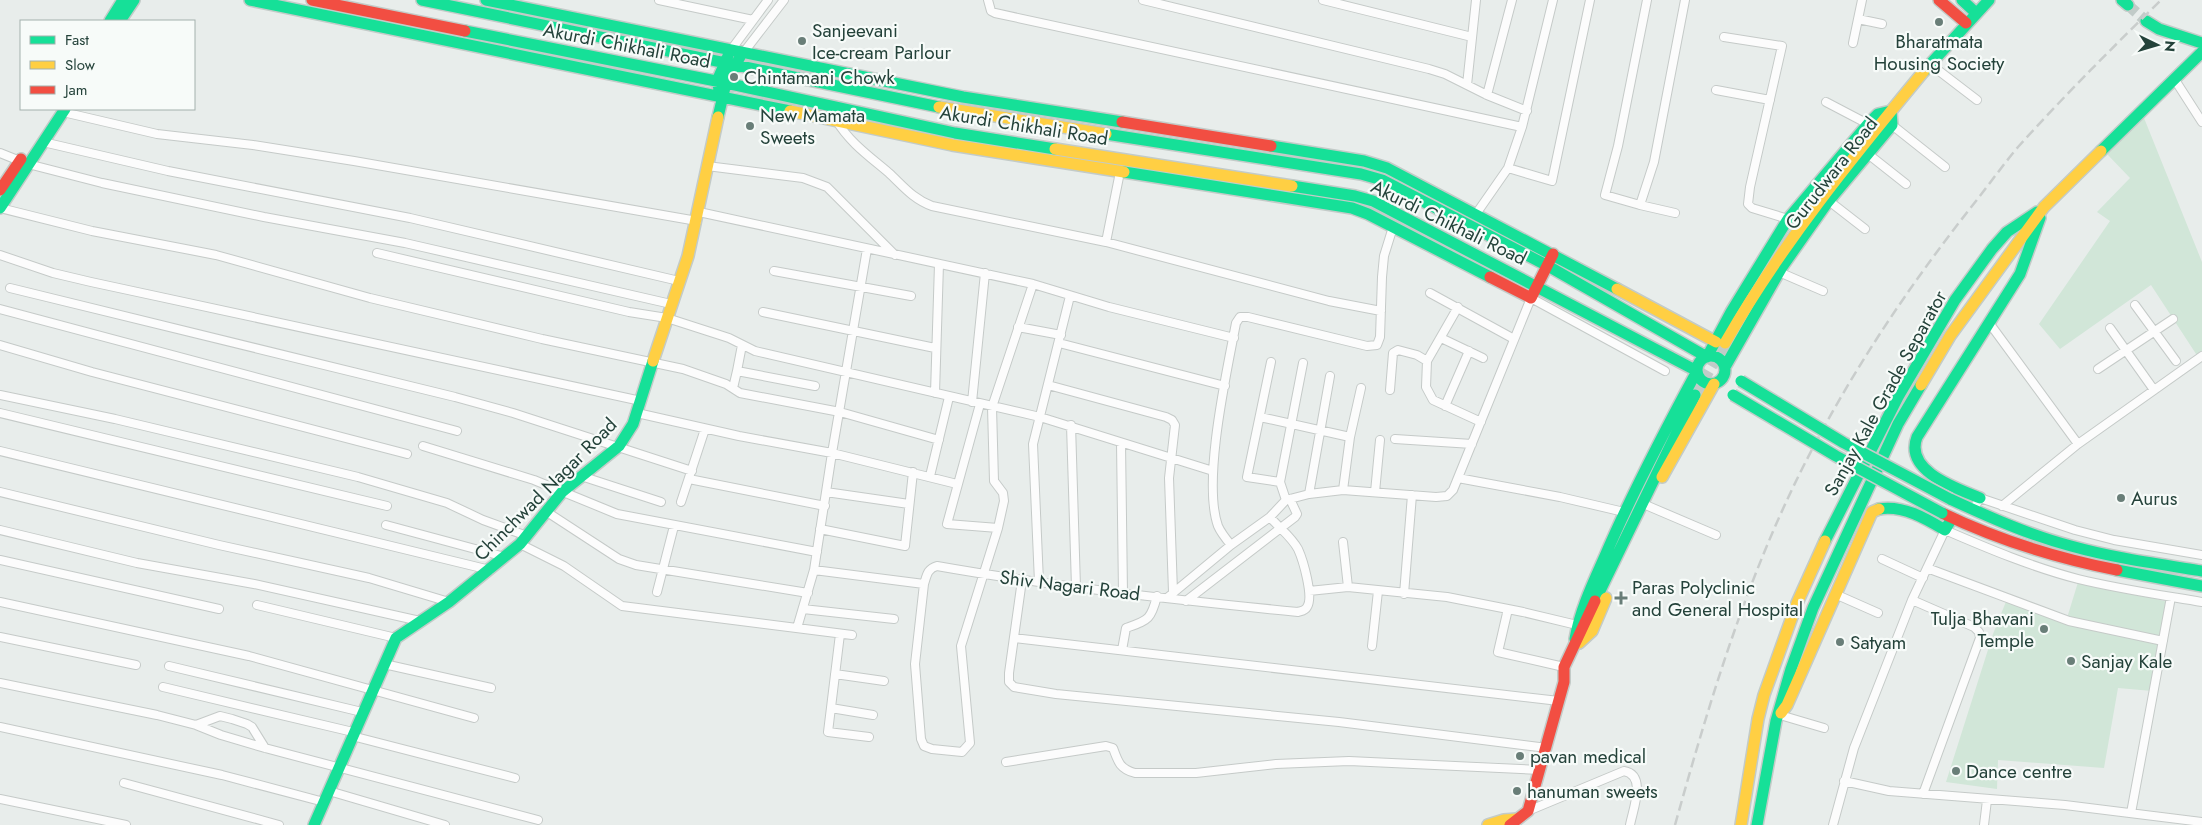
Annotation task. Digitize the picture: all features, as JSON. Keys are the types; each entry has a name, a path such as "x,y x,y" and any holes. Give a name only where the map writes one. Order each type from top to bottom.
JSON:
{"main road":[{"path":"111,20 123,0"},
{"path":"121,20 134,0"},
{"path":"250,0 952,145 1346,207 1368,214 1531,298 1553,254"},
{"name":"Akurdi Chikhali Road","path":"312,0 722,82 955,133 1355,196 1373,201 1697,371"},
{"name":"Akurdi Chikhali Road","path":"422,0 960,110 1361,174 1382,180 1548,266 1707,357"},
{"path":"486,0 963,98 1364,161 1387,168 1720,342 1796,231 1844,167 1930,64 1989,0"},
{"path":"1939,0 1966,23"},
{"path":"1964,1 1976,13"},
{"path":"2146,21 2159,29 2202,43"},
{"path":"730,63 731,50"},
{"path":"730,63 744,52"},
{"path":"1980,498 1956,489 1926,469 1914,455 1917,437 2020,274 2044,207 2202,52"},
{"name":"Chinchwad Nagar Road","path":"314,825 352,734 396,638 449,602 506,557 524,540 562,492 619,446 628,436 641,401 698,217 722,98 722,82 730,63"},
{"path":"0,190 43,142 61,110"},
{"path":"0,208 24,162 61,110"},
{"name":"Gurudwara Road","path":"1707,357 1720,342 1731,312 1788,219 1868,124 1878,114 1891,112 1892,125 1829,201 1779,272 1725,369"},
{"name":"Sanjay Kale Grade Separator","path":"1741,825 1758,719 1764,694 1796,603 1815,561 1922,354 1955,300 1992,249 2007,232 2044,207"},
{"name":"Sanjay Kale Grade Separator","path":"1757,825 1781,697 1813,608 1898,424 1950,336 2044,207"},
{"path":"1574,648 1581,610 1624,512 1700,362 1707,357 1716,357 1725,369 1741,381 1868,458 1973,510 2032,534 2071,546 2110,555 2202,571"},
{"path":"1574,648 1592,631 1662,476 1714,384 1722,380 1725,369"},
{"path":"1697,371 1698,376 1704,383 1714,384 1852,467 1947,516 2028,548 2067,560 2107,570 2202,586"},
{"path":"1488,825 1504,820 1514,822 1528,811 1564,682 1564,667 1658,468 1695,395"},
{"path":"1778,718 1787,705 1872,512 1884,507 1901,508 1945,530 1947,516"},
{"path":"1764,694 1781,697"}],"street":[{"path":"659,0 753,20"},
{"path":"731,50 768,0"},
{"path":"744,52 784,0"},
{"path":"988,0 991,11 995,13 1522,127"},
{"path":"1143,0 1429,69 1527,111"},
{"path":"1323,0 1472,37"},
{"path":"1467,85 1476,0"},
{"path":"1487,95 1512,0"},
{"path":"1476,214 1508,168 1527,111 1553,0"},
{"path":"1508,168 1552,181 1590,0"},
{"path":"1647,0 1618,146 1605,195 1675,213"},
{"path":"1640,204 1654,162 1685,0"},
{"path":"1853,43 1862,0"},
{"path":"1858,19 1882,24"},
{"path":"1724,37 1782,46 1748,204 1752,208 1788,219"},
{"path":"1930,64 1977,100"},
{"path":"2174,80 2202,122"},
{"path":"1716,90 1770,100"},
{"path":"1826,102 1868,124"},
{"path":"61,110 157,134 252,145 698,217 764,224 896,256 1033,284 1070,296 1234,338"},
{"path":"836,120 854,145 899,182 911,196 922,202 1106,242 1329,301 1381,311"},
{"path":"1892,125 1945,167"},
{"path":"43,142 168,171 410,218 679,281"},
{"path":"0,153 24,162 102,183 264,217 393,241 671,304"},
{"path":"1868,154 1906,184"},
{"path":"708,166 803,178 817,182 832,192 896,256"},
{"path":"1106,242 1120,172"},
{"path":"1829,201 1865,229"},
{"path":"0,208 92,231 216,255 380,300 706,376 740,393 840,412 939,440"},
{"path":"1231,545 1218,525 1213,472 1236,323 1240,317 1248,317 1373,347 1380,342 1384,256 1393,227"},
{"path":"390,256 393,241"},
{"path":"797,628 814,570 832,453 868,249"},
{"path":"377,253 629,312 666,318 794,361 1071,425 1170,460 1213,472"},
{"path":"0,254 53,273 91,282 641,401"},
{"path":"935,393 939,264"},
{"path":"774,271 911,296"},
{"path":"1779,272 1823,291"},
{"path":"972,402 985,274"},
{"path":"814,570 924,584 916,664 921,739 924,746 932,749 962,752 970,743 971,737 961,646 982,574 998,528 1004,501 1003,493 994,481 992,406 1033,284"},
{"path":"10,288 455,396 513,412 692,470"},
{"path":"1430,293 1514,339"},
{"path":"1039,582 1032,461 1033,444 1070,296"},
{"path":"1170,595 1231,545 1270,517 1288,500 1309,494 1343,490 1447,496 1454,490 1531,298 1665,371"},
{"path":"2136,305 2176,360"},
{"path":"1458,307 1427,362 1426,387 1428,394 1433,400 1481,422"},
{"path":"0,309 457,431"},
{"path":"763,312 935,348"},
{"path":"2098,369 2127,352 2173,319"},
{"path":"1990,324 2078,444"},
{"path":"1018,327 1225,386"},
{"path":"2110,328 2154,390"},
{"path":"1441,338 1483,358"},
{"path":"0,345 92,372 406,454"},
{"path":"733,388 742,345"},
{"path":"1390,390 1393,353 1398,350 1417,355 1427,362"},
{"path":"1446,406 1469,351"},
{"path":"2002,506 2078,444 2202,356"},
{"path":"1271,362 1247,477 1280,482"},
{"path":"1186,601 1297,516 1280,482 1303,363"},
{"path":"737,371 815,386"},
{"path":"1309,494 1330,376"},
{"path":"1048,385 1172,420 1176,431 1170,460 1169,478 1170,595"},
{"path":"1343,490 1350,437 1361,388"},
{"path":"0,395 115,419 358,476 447,503 524,540 622,606 852,635"},
{"path":"930,476 949,397"},
{"path":"980,404 947,524 998,528"},
{"path":"0,413 387,506"},
{"path":"637,413 705,429 832,453 957,484"},
{"path":"1260,417 1350,437"},
{"path":"1071,425 1076,587"},
{"path":"681,502 705,429"},
{"path":"1395,439 1472,444"},
{"path":"1375,492 1380,440"},
{"path":"1121,443 1123,592"},
{"path":"423,446 510,472 617,514 817,552"},
{"path":"0,451 490,570"},
{"path":"820,529 906,546 912,472"},
{"path":"581,476 661,502"},
{"path":"1458,478 1560,497 1624,512"},
{"path":"689,479 824,506"},
{"path":"0,492 219,545 370,578 449,602"},
{"path":"826,492 909,504"},
{"path":"1404,594 1412,495"},
{"path":"1973,510 1980,498 2038,519 2106,538 2202,555"},
{"path":"1648,506 1716,535"},
{"path":"547,512 619,559 663,570 808,593"},
{"path":"1270,517 1288,534 1298,550 1309,591 1348,587 1447,597 1577,625"},
{"path":"386,524 506,557"},
{"path":"657,592 674,526"},
{"path":"0,530 136,563 254,584 420,621"},
{"path":"1832,825 1854,748 1912,600 1945,530 2023,562 2063,574 2104,585 2202,602"},
{"path":"1343,542 1348,587"},
{"path":"1882,559 1923,578"},
{"path":"0,560 219,609"},
{"name":"Shiv Nagari Road","path":"924,584 928,571 937,566 1076,587 1157,596 1170,595 1186,601 1298,612 1307,608 1309,591"},
{"path":"1928,568 2069,621 2163,641"},
{"path":"1022,580 1009,673 1010,682 1014,687 1056,694 1348,723 1547,748"},
{"path":"1372,646 1378,591"},
{"path":"1835,594 1878,613"},
{"path":"1122,650 1126,628 1147,620 1152,615 1157,596"},
{"path":"2131,813 2171,596"},
{"path":"1912,600 1974,627 1979,632 1980,638 1923,794"},
{"path":"0,602 249,656 474,718"},
{"path":"257,606 396,638"},
{"path":"803,609 894,619"},
{"path":"1508,609 1498,652 1564,667"},
{"path":"840,634 828,732 869,737"},
{"path":"0,637 136,665"},
{"path":"1014,638 1559,701"},
{"path":"384,664 491,688"},
{"path":"169,666 362,712"},
{"path":"835,674 884,681"},
{"path":"0,684 157,715 196,725 221,735 265,748 538,820"},
{"path":"164,687 352,734 514,778"},
{"path":"831,708 873,715"},
{"path":"196,725 220,716 238,720 252,727 265,748"},
{"path":"1778,718 1824,728"},
{"path":"0,727 222,775 324,802"},
{"path":"1006,762 1106,746 1113,748 1119,766 1135,773 1196,772 1276,764 1341,761 1540,770"},
{"path":"1528,811 1624,771 1631,772 1636,777 1638,786 1630,825"},
{"path":"1844,781 1867,787 1923,794 2065,805 2202,822"},
{"path":"124,783 279,825"},
{"path":"329,791 445,825"},
{"path":"0,799 126,825"},
{"path":"1984,825 1987,800"}],"green space":[{"path":"2144,118 2202,262 2202,359 2200,360 2151,285 2060,349 2039,324 2110,221 2097,212 2130,178 2107,154"},
{"name":"Sanjay Kale","path":"2079,579 2168,602 2152,691 2118,688 2104,768 1998,760 1997,789 1946,782 1993,634 2007,599 2067,618"}],"tunnel":[{"path":"2128,5 2146,21"},
{"path":"1695,395 1725,343"}],"railway":[{"path":"1675,825 1715,688 1746,598 1764,553 1803,467 1861,363 1928,264 2012,154 2106,54 2161,0"}],"traffic: fast":[{"path":"111,20 123,0"},
{"path":"121,20 134,0"},
{"path":"250,0 790,111"},
{"path":"422,0 939,107"},
{"path":"486,0 963,97 1122,122"},
{"path":"1962,0 1976,13"},
{"path":"1924,71 1989,0"},
{"path":"2122,0 2128,5"},
{"path":"2146,21 2159,29 2202,43"},
{"path":"465,31 726,83 955,133 1055,149"},
{"path":"2101,151 2202,52"},
{"path":"719,89 717,81 728,56"},
{"path":"718,117 726,83 740,57"},
{"path":"0,208 64,110"},
{"path":"1707,357 1731,312 1788,219 1868,124 1878,114 1891,111"},
{"path":"1725,367 1782,267 1827,203 1892,125 1891,111"},
{"path":"1106,134 1361,174 1382,180 1548,266 1707,357"},
{"path":"1271,146 1364,161 1387,168 1617,289"},
{"path":"1124,172 1352,208 1368,214 1490,277"},
{"path":"1292,186 1355,196 1373,201 1697,371"},
{"path":"1825,541 1898,397 1955,300 1992,249 2007,232 2037,212"},
{"path":"1980,498 1946,483 1925,469 1918,459 1915,449 1917,437 2020,274 2040,218"},
{"path":"1711,356 1721,360 1725,370 1721,380 1711,384 1701,380 1697,370 1701,360 1711,356"},
{"path":"314,825 396,638 449,602 520,544 562,492 619,446 633,424 653,361"},
{"path":"1575,639 1587,597 1615,532 1697,371"},
{"path":"1741,381 1844,443 1950,499"},
{"path":"1757,825 1776,721 1791,669 1813,608 1898,424 1921,385"},
{"path":"1595,601 1695,395"},
{"path":"1733,395 1836,456 1942,513"},
{"path":"1950,499 2009,525 2055,542 2120,557 2202,571"},
{"path":"1879,509 1888,508 1905,511 1922,517 1945,530 1952,518"},
{"path":"2117,570 2202,586"}],"traffic: slow":[{"path":"1725,343 1770,271 1818,203 1924,71"},
{"path":"939,107 1106,134"},
{"path":"790,111 952,145 1124,172"},
{"path":"653,361 688,256 718,117"},
{"path":"1055,149 1292,186"},
{"path":"1921,385 1950,336 2044,207 2101,151"},
{"path":"1617,289 1716,342"},
{"path":"1662,477 1714,384"},
{"path":"1781,713 1787,705 1872,512 1879,509"},
{"path":"1741,825 1758,719 1764,695 1797,603 1825,541"},
{"path":"1579,643 1592,631 1606,598"},
{"path":"1488,825 1504,820 1517,819"}],"traffic: jam":[{"path":"312,0 465,31"},
{"path":"1939,0 1966,23"},
{"path":"1122,122 1271,146"},
{"path":"0,190 21,159"},
{"path":"1490,277 1531,298 1553,254"},
{"path":"1942,513 2006,540 2072,560 2117,570"},
{"path":"1510,825 1528,811 1564,682 1564,667 1595,601"}],"place":[{"name":"Bharatmata Housing Society","path":"1939,22"},
{"name":"Sanjeevani Ice-cream Parlour","path":"802,41"},
{"name":"Chintamani Chowk","path":"734,77"},
{"name":"New Mamata Sweets","path":"750,126"},
{"name":"Aurus","path":"2121,498"},
{"name":"Paras Polyclinic and General Hospital","path":"1621,598"},
{"name":"Tulja Bhavani Temple","path":"2044,629"},
{"name":"Satyam","path":"1840,642"},
{"name":"Sanjay Kale","path":"2071,661"},
{"name":"pavan medical","path":"1520,756"},
{"name":"Dance centre","path":"1956,771"},
{"name":"hanuman sweets","path":"1517,791"}]}
